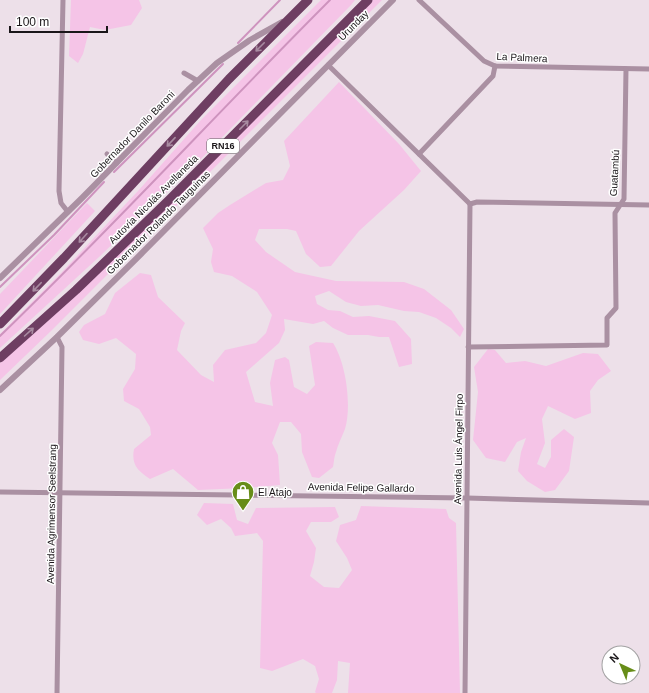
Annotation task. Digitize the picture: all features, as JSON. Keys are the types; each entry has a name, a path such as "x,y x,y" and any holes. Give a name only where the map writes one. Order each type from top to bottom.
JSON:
{"highway":[{"path":"0,324 64,258 229,79 308,0"},
{"path":"348,20 360,0"},
{"name":"Autovía Nicolás Avellaneda","path":"0,358 76,290 158,211 368,0"}],"street":[{"path":"63,0 59,191 61,203 68,212"},
{"name":"Urunday","path":"328,65 393,0"},
{"name":"La Palmera","path":"419,0 484,62 495,66 649,69"},
{"name":"Gobernador Danilo Baroni","path":"0,278 217,62 240,46 290,18"},
{"path":"328,65 470,204 477,202 649,205"},
{"name":"Gobernador Rolando Tauguinas","path":"0,390 57,337 141,254 328,65"},
{"path":"419,154 493,76 495,66"},
{"name":"Guatambú","path":"468,347 608,345 606,318 616,308 615,212 624,199 626,69"},
{"path":"184,72 198,81"},
{"path":"107,154 117,163"},
{"name":"Avenida Luis Ángel Firpo","path":"464,693 470,204"},
{"name":"Avenida Agrimensor Seelstrang","path":"57,337 62,347 57,693"},
{"name":"Avenida Felipe Gallardo","path":"0,492 466,498 649,503"}],"shaded area":[{"path":"71,0 139,0 142,8 131,25 105,30 90,27 83,54 78,63 69,56"},
{"path":"321,0 355,0 197,163 99,257 0,348 0,334 61,273 138,191 201,120"},
{"path":"372,0 382,0 51,331 0,380 0,363 71,299"},
{"path":"339,82 399,144 421,171 404,190 359,231 331,266 320,267 306,254 296,231 287,229 259,229 255,240 266,252 295,272 336,281 404,282 424,289 451,310 464,329 460,337 451,328 436,318 419,312 404,311 378,305 361,306 346,302 329,291 315,296 317,304 328,310 340,311 353,317 369,316 395,321 411,339 412,364 399,367 389,337 348,335 333,328 324,321 313,324 284,319 285,330 279,343 246,372 255,402 273,406 270,383 275,360 285,357 289,360 294,387 307,394 315,385 309,346 316,342 333,343 338,351 344,373 348,397 348,409 345,429 337,449 333,467 319,478 312,477 302,452 301,434 291,422 280,422 272,443 278,455 280,485 198,490 173,469 150,479 136,467 133,455 134,449 151,435 150,427 139,409 124,401 123,389 135,369 136,354 116,338 99,344 83,340 79,332 84,325 105,314 115,293 140,273 151,275 158,297 185,323 181,331 177,350 201,375 214,382 213,365 225,350 256,343 266,333 272,315 257,292 232,276 214,272 211,262 213,249 203,228 218,213 266,183 283,180 290,166 284,141"},
{"path":"87,203 95,211 0,314 0,294"},
{"path":"488,349 495,350 506,363 525,361 546,366 583,353 598,354 611,371 598,380 590,391 591,413 575,419 548,406 542,419 545,443 537,464 545,468 551,457 551,440 564,429 574,437 569,471 555,490 545,492 527,481 518,471 521,452 526,438 517,442 505,462 486,458 473,440 478,392 474,367"},
{"path":"204,503 233,504 237,520 248,524 256,508 335,507 339,517 331,522 311,522 306,531 316,548 310,576 324,587 339,588 352,570 347,558 336,541 340,525 356,520 361,506 446,509 449,518 456,523 460,693 348,693 350,663 338,661 337,680 332,693 316,693 319,679 315,666 303,659 272,671 260,668 263,541 257,533 235,536 231,528 221,519 207,525 197,515"}],"waterway":[{"path":"238,43 280,0"},
{"path":"0,336 84,253 330,0"},
{"path":"114,172 223,64"},
{"path":"0,287 54,235 104,182"}],"place":[{"name":"El Atajo","path":"243,512"}]}
